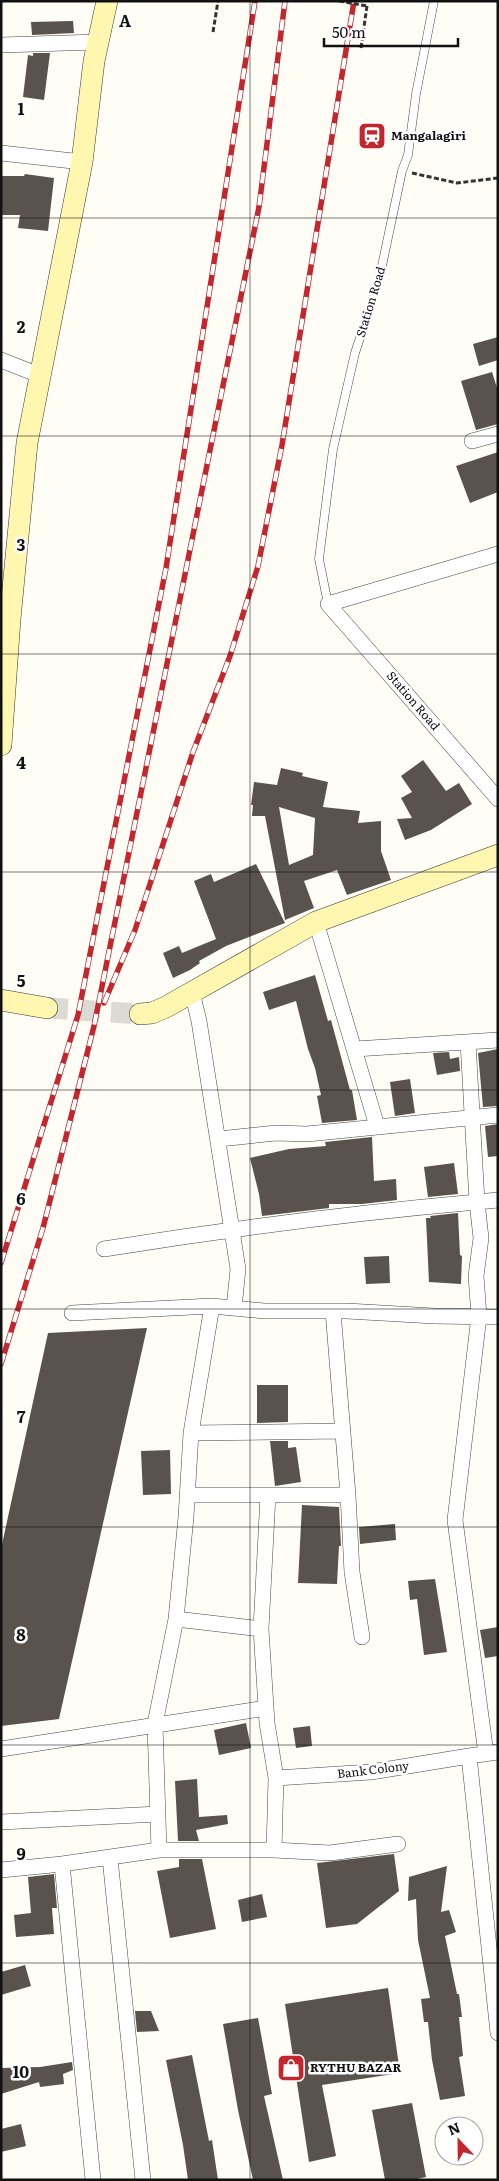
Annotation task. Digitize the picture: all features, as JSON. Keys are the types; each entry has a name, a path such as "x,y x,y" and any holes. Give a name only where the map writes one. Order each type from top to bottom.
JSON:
{"street":[{"path":"2,735 10,619 27,444 82,162 94,61 107,1"},
{"path":"1,45 98,42"},
{"path":"1,153 82,162"},
{"path":"1,360 39,375"},
{"path":"472,441 498,434"},
{"path":"328,604 498,554"},
{"name":"Station Road","path":"328,604 498,799"},
{"path":"140,1014 152,1013 316,922 498,855"},
{"path":"316,922 377,1126"},
{"path":"192,992 199,1021 219,1139 238,1269 234,1308"},
{"path":"1,1000 48,1008"},
{"path":"355,1049 498,1040"},
{"path":"468,1042 476,1202 481,1238 476,1276 479,1316 455,1520 492,1753"},
{"path":"219,1139 276,1133 307,1134 498,1115"},
{"path":"104,1249 232,1228 354,1213 498,1200"},
{"path":"72,1313 212,1306 264,1310 434,1316 498,1316"},
{"path":"159,1850 155,1724 176,1619 191,1433 212,1306"},
{"path":"333,1311 348,1495 352,1572 362,1637"},
{"path":"191,1433 342,1431"},
{"path":"187,1495 348,1495"},
{"path":"268,1495 261,1629 266,1708 276,1778 274,1850"},
{"path":"176,1619 261,1629"},
{"path":"1,1749 266,1708"},
{"name":"Bank Colony","path":"276,1778 371,1772 492,1753"},
{"path":"469,1756 498,2033"},
{"path":"1,1822 158,1814"},
{"path":"1,1870 110,1858 159,1850 274,1850 330,1853 398,1844"},
{"path":"110,1858 143,2180"},
{"path":"62,1864 93,2180"}],"lane":[{"name":"Station Road","path":"328,604 319,559 333,449 356,353 379,280 402,171 408,155 416,94 434,1"}],"path":[{"path":"213,32 218,1"},
{"path":"339,1 367,6 361,48"},
{"path":"402,171 457,183 498,178"}],"building":[{"path":"73,21 74,33 32,35 31,22"},
{"path":"33,53 50,53 44,100 23,97 28,55 33,56"},
{"path":"25,174 54,178 48,231 18,228 20,215 1,215 1,176 24,176"},
{"path":"498,337 498,360 479,366 473,344"},
{"path":"492,372 498,391 498,424 476,430 461,381"},
{"path":"498,452 498,492 470,503 456,466"},
{"path":"423,760 446,791 459,783 472,804 431,830 405,840 397,819 412,818 401,798 412,792 401,776"},
{"path":"281,768 303,773 302,776 328,782 323,807 360,811 358,823 381,821 381,851 391,880 347,895 337,870 304,881 314,908 285,920 265,816 252,816 253,805 251,805 254,782 277,785","holes":["279,807 315,818 313,855 289,865"]},
{"path":"256,864 285,923 226,946 199,961 200,963 190,970 173,978 163,953 179,946 182,953 216,939 194,881 211,874 214,882"},
{"path":"315,975 328,1021 331,1020 350,1090 352,1090 357,1120 322,1123 317,1096 321,1095 296,1001 269,1010 263,992"},
{"path":"498,1049 498,1106 483,1107 478,1053"},
{"path":"449,1052 450,1059 459,1057 460,1071 437,1075 433,1053"},
{"path":"410,1079 415,1113 395,1116 390,1082"},
{"path":"498,1124 498,1156 488,1157 485,1126"},
{"path":"372,1137 374,1181 396,1179 397,1200 362,1204 329,1204 329,1208 262,1216 259,1194 250,1158 289,1149 326,1146 325,1142"},
{"path":"454,1163 458,1194 428,1197 424,1167"},
{"path":"458,1213 460,1255 462,1256 461,1284 429,1282 426,1218"},
{"path":"389,1256 390,1283 366,1284 364,1257"},
{"path":"147,1328 59,1719 1,1726 1,1549 48,1333"},
{"path":"257,1385 288,1385 288,1422 257,1423"},
{"path":"270,1441 288,1441 288,1448 296,1447 301,1482 275,1486"},
{"path":"170,1450 171,1494 143,1495 141,1451"},
{"path":"302,1505 339,1507 341,1546 339,1546 337,1584 298,1583"},
{"path":"395,1524 396,1540 360,1544 359,1527"},
{"path":"435,1579 447,1652 424,1655 417,1599 410,1600 408,1581"},
{"path":"498,1627 498,1656 485,1658 480,1630"},
{"path":"246,1723 251,1748 219,1755 214,1730"},
{"path":"310,1726 312,1746 296,1748 293,1728"},
{"path":"197,1779 199,1817 227,1815 228,1824 196,1830 199,1841 178,1841 175,1781"},
{"path":"394,1854 399,1891 357,1924 326,1928 317,1863"},
{"path":"179,1859 202,1859 216,1929 170,1938 157,1871 179,1867"},
{"path":"447,1866 441,1912 449,1910 456,1932 445,1936 457,1994 459,1994 462,2017 459,2017 463,2056 459,2057 465,2096 440,2100 432,2060 428,2022 424,2022 421,1999 430,1998 418,1940 416,1899 408,1901 409,1877"},
{"path":"54,1874 57,1908 52,1908 54,1934 16,1937 14,1915 31,1913 28,1877"},
{"path":"262,1894 267,1917 242,1922 238,1900"},
{"path":"25,1965 31,1986 1,1995 1,1972"},
{"path":"388,1988 400,2073 322,2085 336,2156 309,2162 285,2004"},
{"path":"135,2011 151,2011 159,2031 137,2032"},
{"path":"258,2018 272,2094 264,2096 283,2180 253,2180 238,2110 223,2024"},
{"path":"192,2055 209,2141 212,2140 218,2180 188,2180 166,2060"},
{"path":"72,2062 73,2070 63,2074 64,2084 40,2087 39,2082 1,2094 1,2068 40,2067"},
{"path":"412,2103 426,2177 412,2180 385,2180 372,2110"},
{"path":"21,2124 26,2146 1,2152 1,2129"}],"tunnel":[{"path":"47,1008 140,1014"}],"railway":[{"path":"1,1263 78,1015 166,568 255,1"},
{"path":"1,1364 43,1228 94,1026 259,207 285,1"},
{"path":"104,1003 135,930 193,752 230,656 258,566 282,445 354,1"}],"place":[{"name":"Mangalagiri","path":"372,136"},
{"name":"RYTHU BAZAR","path":"291,2068"}]}
